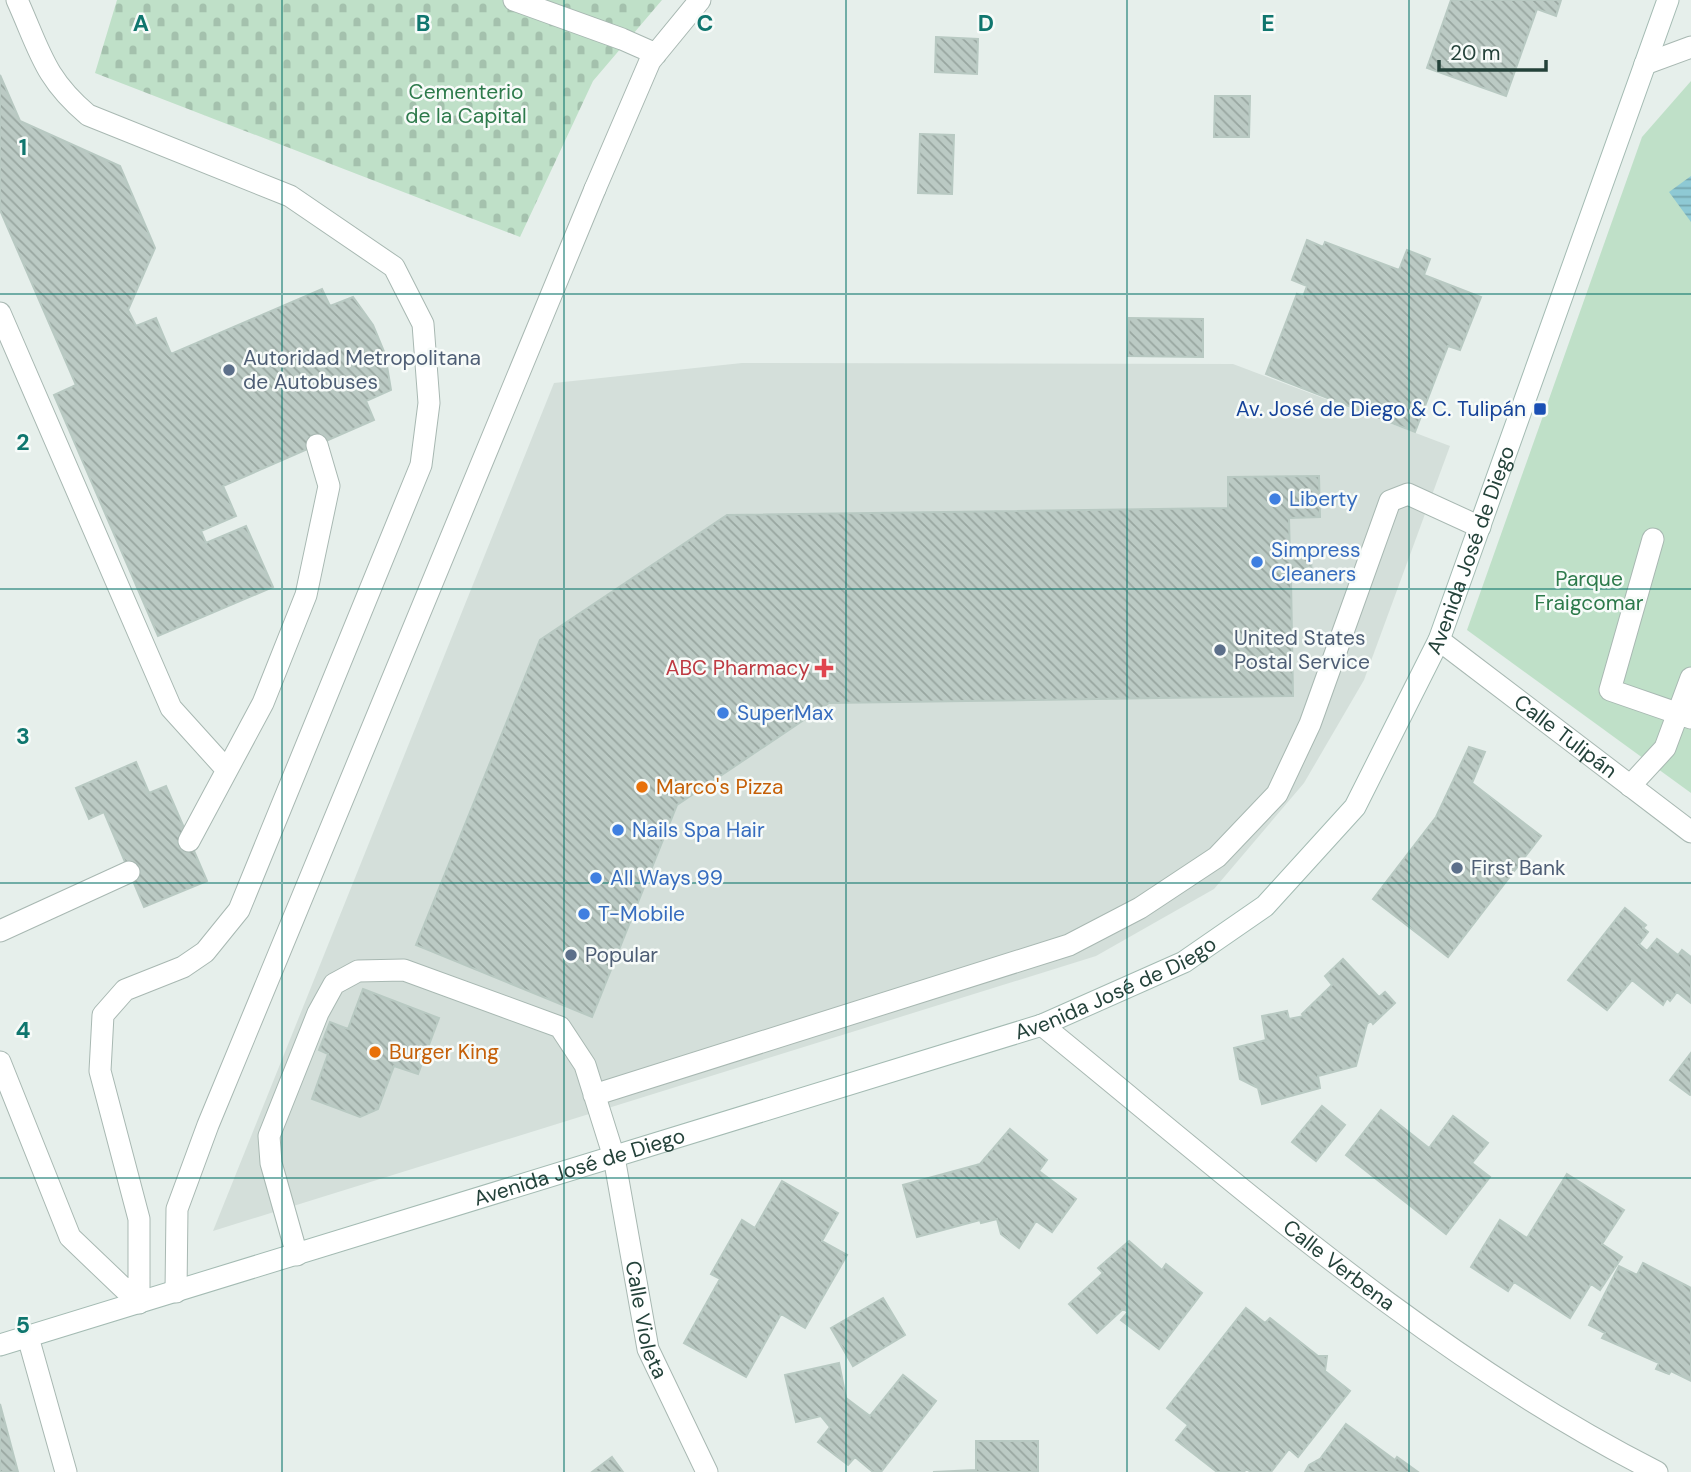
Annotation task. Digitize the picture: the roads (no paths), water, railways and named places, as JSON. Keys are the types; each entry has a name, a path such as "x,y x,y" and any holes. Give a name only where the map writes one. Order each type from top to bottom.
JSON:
{"street":[{"path":"17,0 45,66 62,93 88,115 290,196 394,267 424,324 429,403 421,465 239,911 205,952 183,967 125,990 103,1015 100,1071 139,1219 139,1303"},
{"path":"514,0 656,54"},
{"path":"176,1292 177,1209 208,1125 595,189 656,54 700,0"},
{"name":"Avenida José de Diego","path":"0,1345 1042,1025 1184,962 1265,906 1355,807 1439,640 1668,0"},
{"path":"1645,64 1691,47"},
{"path":"0,313 171,708 227,769"},
{"path":"189,841 263,703 306,595 329,486 317,445"},
{"path":"594,1095 1057,948 1140,908 1217,857 1277,794 1310,724 1390,501 1408,494 1480,527"},
{"path":"1653,538 1611,690 1684,716"},
{"name":"Calle Tulipán","path":"1439,640 1691,832"},
{"path":"1630,786 1665,748 1684,716 1691,678"},
{"path":"0,931 129,872"},
{"name":"Calle Violeta","path":"297,1255 271,1163 270,1136 318,1013 334,984 358,971 404,970 560,1027 585,1065 614,1157 648,1349 707,1472"},
{"name":"Calle Verbena","path":"1042,1025 1366,1288 1589,1438 1657,1472"},
{"path":"0,1062 70,1237 139,1303"},
{"path":"28,1336 66,1472"}],"water":[{"path":"1691,176 1691,222 1669,192"}],"place":[{"name":"Autoridad Metropolitana de Autobuses","path":"229,370"},
{"name":"Av. José de Diego & C. Tulipán","path":"1540,409"},
{"name":"Liberty","path":"1275,499"},
{"name":"Simpress Cleaners","path":"1257,562"},
{"name":"United States Postal Service","path":"1220,650"},
{"name":"ABC Pharmacy","path":"824,668"},
{"name":"SuperMax","path":"723,713"},
{"name":"Marco's Pizza","path":"642,787"},
{"name":"Nails Spa Hair","path":"618,830"},
{"name":"First Bank","path":"1457,868"},
{"name":"All Ways 99","path":"596,878"},
{"name":"T-Mobile","path":"584,914"},
{"name":"Popular","path":"571,955"},
{"name":"Burger King","path":"375,1052"}],"park label":[{"name":"Cementerio de la Capital","path":"466,104"},
{"name":"Parque Fraigcomar","path":"1589,591"}]}
